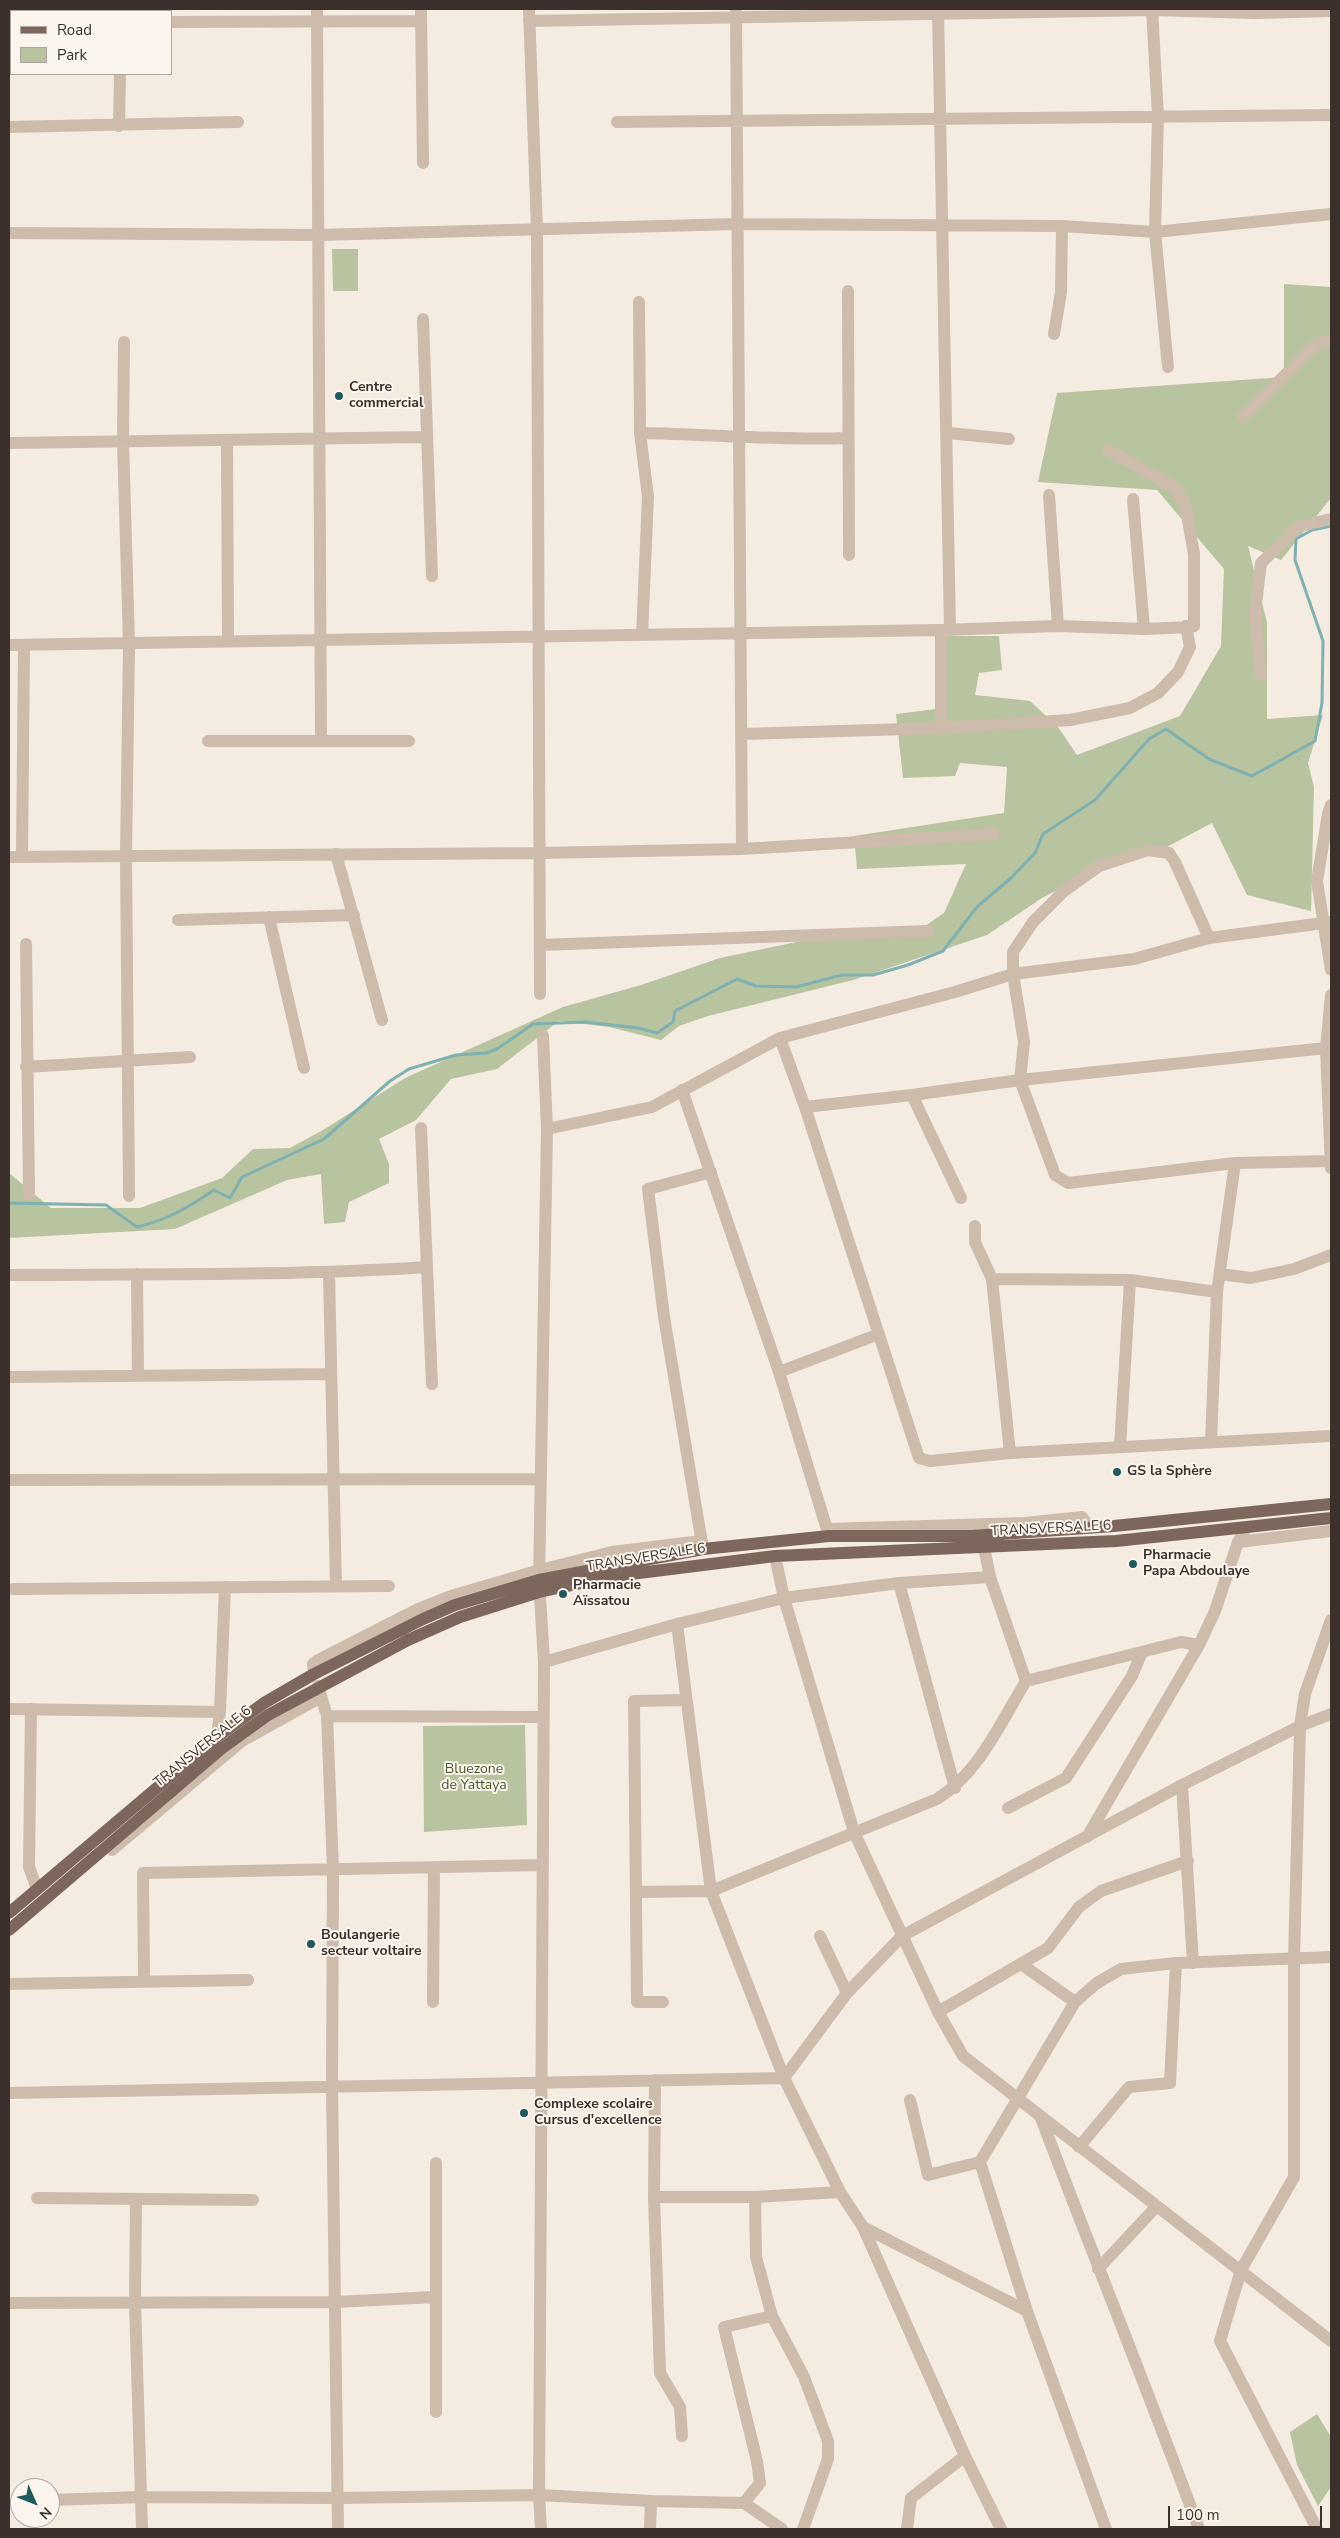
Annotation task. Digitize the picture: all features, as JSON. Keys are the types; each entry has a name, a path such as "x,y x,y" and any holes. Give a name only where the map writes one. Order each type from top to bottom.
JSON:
{"main road":[{"name":"TRANSVERSALE 6","path":"9,1930 220,1748 268,1715 318,1685 420,1614 540,1580 702,1545 828,1533 1090,1528 1331,1504"},
{"name":"TRANSVERSALE 6","path":"9,1913 217,1737 264,1703 318,1685 408,1640 540,1580 615,1576 775,1556 1116,1540 1331,1518"}],"street":[{"path":"1152,9 1158,116 1156,232 1168,367"},
{"path":"540,994 537,230 529,15 1152,9 1331,11"},
{"path":"938,12 941,118 941,225 948,432 946,630 941,728"},
{"path":"736,14 742,849"},
{"path":"317,15 322,740"},
{"path":"172,22 317,15 421,15 423,163"},
{"path":"120,75 120,126"},
{"path":"617,122 1331,115"},
{"path":"9,128 238,122"},
{"path":"9,233 318,235 738,224 1062,226 1156,232 1331,214"},
{"path":"1054,334 1061,292 1062,226"},
{"path":"848,291 849,556"},
{"path":"639,302 640,433 648,497 642,635"},
{"path":"423,319 432,576"},
{"path":"1244,417 1315,345 1331,340"},
{"path":"124,342 123,441 129,644 126,856 129,1196"},
{"path":"948,432 1009,440"},
{"path":"640,433 739,435 794,440 848,438"},
{"path":"9,443 426,437"},
{"path":"227,440 228,640"},
{"path":"9,645 129,644 228,640 741,634 1058,626 1144,629 1194,626 1194,554 1185,504 1174,487 1108,450"},
{"path":"1050,495 1058,626"},
{"path":"1133,499 1144,629"},
{"path":"1262,675 1255,612 1261,563 1300,526 1331,519"},
{"path":"742,734 941,728 1070,720 1130,708 1158,693 1178,672 1190,647 1186,626"},
{"path":"22,857 24,645"},
{"path":"208,742 409,741"},
{"path":"1331,805 1328,832 1317,881 1328,922 1331,970"},
{"path":"9,857 540,853 742,849 993,834"},
{"path":"1209,938 1175,862 1168,853 1148,850 1099,866 1064,891 1033,922 1013,952 1013,974 1024,1042 1020,1080 1055,1175 1068,1183 1235,1163 1331,1164 1326,1048 1331,995"},
{"path":"336,854 382,1020"},
{"path":"178,920 354,915"},
{"path":"269,917 304,1068"},
{"path":"547,1129 652,1107 780,1038 955,992 1013,974 1134,960 1209,938 1328,922"},
{"path":"540,946 928,931"},
{"path":"26,944 29,1195"},
{"path":"541,2529 538,2495 542,1717 544,1662 540,1580 540,1479 547,1129 542,1036"},
{"path":"780,1038 805,1107 919,1458 930,1461 1010,1453 1120,1446 1331,1436"},
{"path":"805,1107 1020,1080 1326,1048"},
{"path":"26,1067 190,1057"},
{"path":"682,1090 779,1372 828,1533"},
{"path":"912,1095 961,1198"},
{"path":"421,1128 432,1384"},
{"path":"1211,1441 1217,1292 1235,1163"},
{"path":"702,1545 664,1317 648,1189 711,1172"},
{"path":"975,1226 975,1242 992,1279 1010,1453"},
{"path":"1220,1274 1251,1278 1294,1269 1331,1255"},
{"path":"9,1275 329,1274 427,1267"},
{"path":"138,1274 138,1376"},
{"path":"329,1274 336,1586"},
{"path":"992,1279 1130,1280 1217,1292"},
{"path":"1120,1446 1130,1280"},
{"path":"779,1372 879,1334"},
{"path":"9,1377 331,1374"},
{"path":"9,1480 540,1479"},
{"path":"1087,1837 1199,1645 1215,1610 1238,1542 1246,1528"},
{"path":"1238,1542 1331,1531"},
{"path":"984,1547 990,1577 1026,1680"},
{"path":"775,1556 784,1598 854,1832 938,2012 963,2056 1019,2097 1156,2207 1331,2340"},
{"path":"544,1662 676,1624 784,1598 899,1583 990,1577"},
{"path":"899,1583 955,1788"},
{"path":"13,1589 389,1586"},
{"path":"217,1737 220,1712 225,1587"},
{"path":"1317,2529 1220,2341 1241,2270 1294,2177 1294,1959 1300,1726 1305,1694 1331,1620"},
{"path":"676,1624 711,1891 784,2078 840,2192 863,2228 965,2456 1001,2529"},
{"path":"637,1892 711,1891 937,1799 955,1788 971,1770 1026,1680 1182,1642 1199,1645"},
{"path":"1008,1808 1066,1778 1132,1676 1142,1652"},
{"path":"318,1685 327,1716 333,1870 332,2086 338,2529"},
{"path":"663,2002 637,2002 634,1700 686,1700"},
{"path":"9,1709 220,1712"},
{"path":"30,1709 29,1867 37,1889"},
{"path":"784,2078 847,1993 902,1936 1182,1785 1300,1726 1331,1714"},
{"path":"327,1716 542,1717"},
{"path":"1182,1785 1188,1861 1192,1962"},
{"path":"938,2012 1048,1948 1079,1907 1101,1891 1188,1861"},
{"path":"144,1980 142,1872 542,1865"},
{"path":"433,2002 434,1868"},
{"path":"820,1936 847,1993"},
{"path":"910,2100 928,2175 980,2162 1075,2002 1097,1983 1121,1969 1192,1962 1331,1957"},
{"path":"1079,2147 1130,2087 1170,2083 1176,1963"},
{"path":"1021,1964 1075,2002"},
{"path":"9,1984 144,1980 248,1980"},
{"path":"9,2093 784,2078"},
{"path":"655,2080 654,2197 660,2373 680,2407 682,2436"},
{"path":"1040,2115 1098,2268 1148,2390 1198,2529"},
{"path":"980,2162 1027,2311 1106,2529"},
{"path":"436,2163 436,2412"},
{"path":"654,2197 755,2197 840,2192"},
{"path":"755,2197 756,2257 772,2316 804,2376 828,2442 828,2459 803,2529"},
{"path":"36,2198 253,2200"},
{"path":"136,2199 136,2303 142,2529"},
{"path":"1098,2268 1156,2207"},
{"path":"863,2228 1027,2311"},
{"path":"9,2303 335,2302 435,2297"},
{"path":"744,2503 760,2483 757,2461 724,2327 772,2316"},
{"path":"907,2529 911,2498 965,2456"},
{"path":"60,2500 142,2497 339,2498 538,2495 651,2501 744,2503 782,2529"},
{"path":"650,2529 651,2501"}],"green space":[{"path":"332,249 358,249 358,291 333,291"},
{"path":"1284,284 1331,287 1331,498 1281,560 1248,546 1267,623 1267,719 1323,715 1308,763 1314,787 1311,911 1247,895 1212,823 1161,850 1103,866 1042,898 987,935 853,980 708,1016 679,1026 661,1040 609,1027 559,1021 497,1069 451,1079 416,1120 379,1139 389,1164 389,1183 349,1202 345,1222 324,1224 321,1174 287,1180 175,1229 9,1238 9,1173 51,1208 140,1208 222,1178 253,1149 290,1148 323,1130 405,1078 563,1007 641,985 720,958 806,940 925,926 944,913 966,864 857,869 854,836 1004,813 1007,767 960,763 955,776 903,778 896,714 936,709 936,636 999,636 1002,670 979,673 975,695 1030,701 1058,727 1077,755 1180,716 1221,646 1224,569 1157,490 1038,482 1057,393 1284,377"},
{"name":"Bluezone de Yattaya","path":"525,1725 527,1825 424,1832 423,1726"},
{"path":"1317,2414 1331,2437 1331,2487 1318,2506 1297,2465 1290,2432"}],"waterway":[{"path":"9,1203 106,1205 137,1227 158,1221 177,1212 214,1190 230,1198 242,1177 324,1139 390,1081 409,1069 456,1055 486,1053 497,1049 533,1024 586,1022 638,1028 657,1033 673,1022 675,1011 737,979 756,986 796,987 842,975 873,975 908,965 943,951 977,907 1011,878 1035,853 1043,834 1095,800 1149,739 1166,729 1209,759 1252,776 1315,741 1322,703 1323,641 1295,560 1296,539 1312,530 1331,526"}],"place":[{"name":"Centre commercial","path":"339,396"},
{"name":"GS la Sphère","path":"1117,1472"},
{"name":"Pharmacie Papa Abdoulaye","path":"1133,1564"},
{"name":"Pharmacie Aïssatou","path":"563,1594"},
{"name":"Boulangerie secteur voltaire","path":"311,1944"},
{"name":"Complexe scolaire Cursus d'excellence","path":"524,2113"}]}
